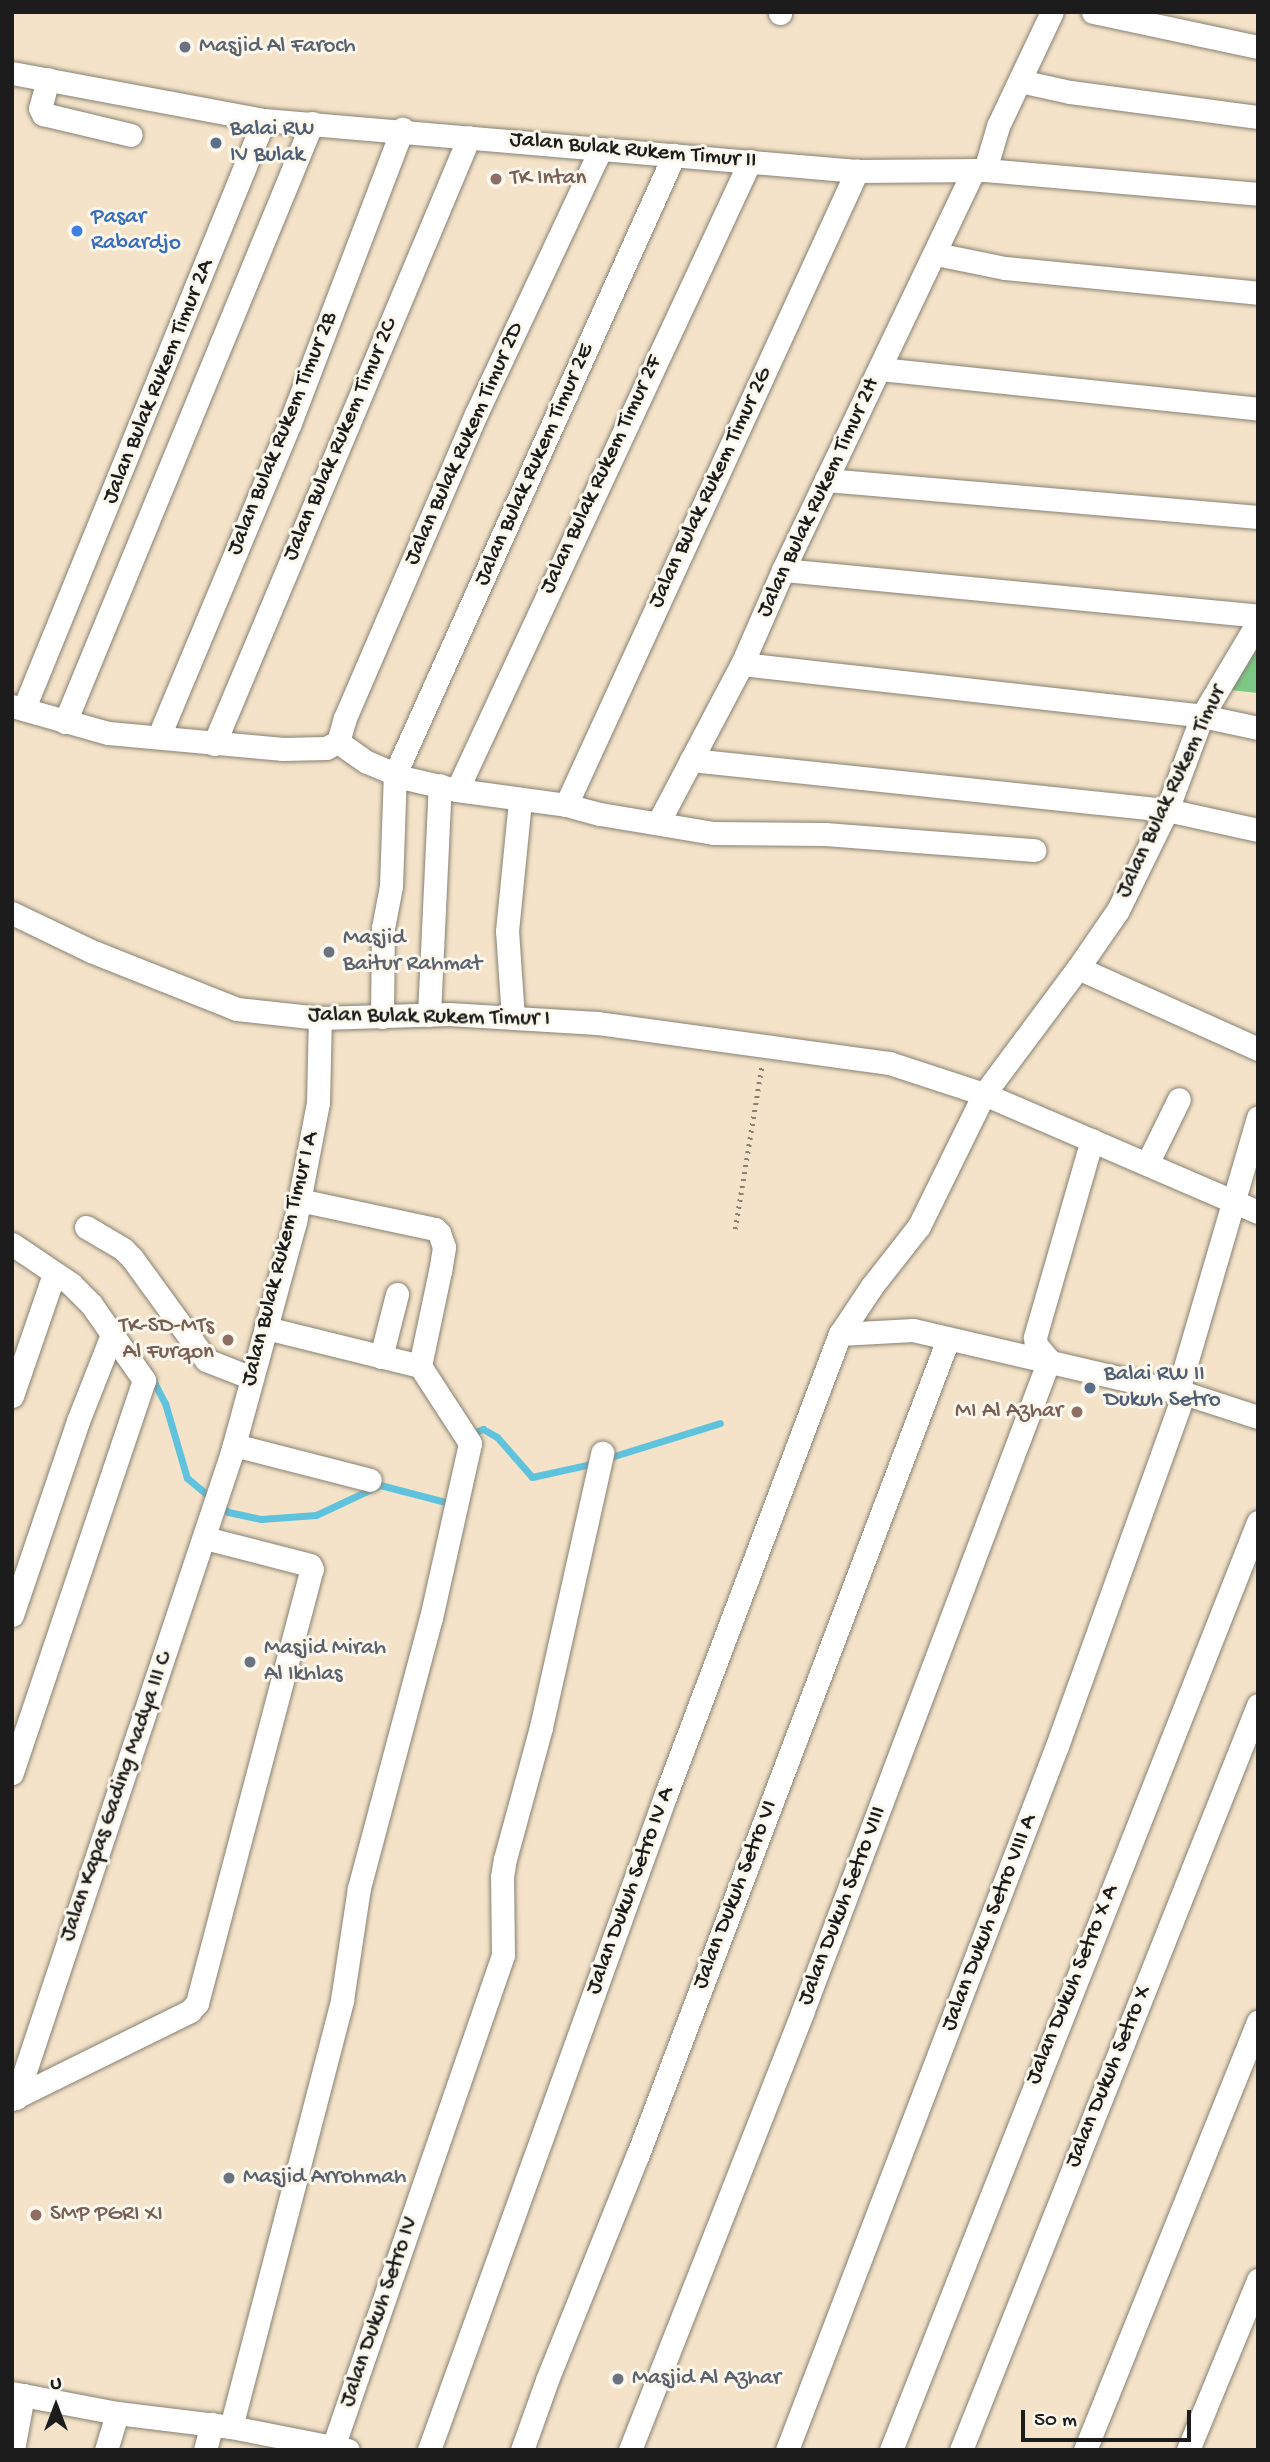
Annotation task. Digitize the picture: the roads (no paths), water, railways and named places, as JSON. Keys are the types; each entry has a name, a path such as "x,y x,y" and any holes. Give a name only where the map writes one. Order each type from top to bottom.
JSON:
{"street":[{"name":"Jalan Bulak Rukem Timur 2H","path":"658,822 743,664 783,570 979,170 1052,12"},
{"path":"1093,12 1258,47"},
{"name":"Jalan Bulak Rukem Timur II","path":"12,73 264,120 857,171 979,170 1258,194"},
{"path":"48,79 40,108 43,114 131,135"},
{"path":"1020,81 1070,92 1258,117"},
{"name":"Jalan Bulak Rukem Timur 2A","path":"18,707 51,644 264,120"},
{"path":"65,722 312,123"},
{"name":"Jalan Bulak Rukem Timur 2B","path":"159,736 290,423 402,130"},
{"name":"Jalan Bulak Rukem Timur 2C","path":"214,744 468,137"},
{"name":"Jalan Bulak Rukem Timur 2D","path":"338,741 345,718 476,414 600,150"},
{"name":"Jalan Bulak Rukem Timur 2E","path":"396,774 674,155"},
{"name":"Jalan Bulak Rukem Timur 2F","path":"449,788 750,161"},
{"name":"Jalan Bulak Rukem Timur 2G","path":"566,805 857,171"},
{"path":"936,254 1005,268 1258,293"},
{"path":"880,369 1258,409"},
{"path":"826,480 1258,517"},
{"path":"783,570 1258,616"},
{"name":"Jalan Bulak Rukem Timur","path":"984,1094 1118,910 1167,810 1202,716 1258,622"},
{"path":"743,664 1202,716 1258,728"},
{"path":"18,707 108,733 159,736 214,744 314,749 338,741 367,762 396,774 449,788 566,805 600,814 713,833 825,834 1034,850"},
{"path":"691,760 1167,810 1258,830"},
{"path":"382,1017 383,928 391,886 396,774"},
{"path":"429,1015 449,788"},
{"path":"513,1018 507,931 520,800"},
{"name":"Jalan Bulak Rukem Timur I","path":"12,913 91,951 237,1009 320,1018 429,1015 597,1023 889,1063 984,1094 1258,1212"},
{"path":"1078,968 1258,1049"},
{"name":"Jalan Bulak Rukem Timur I A","path":"216,1503 299,1200 318,1103 320,1018"},
{"name":"Jalan Dukuh Setro IV A","path":"429,2450 642,1859 840,1334 872,1286 919,1226 984,1094"},
{"path":"1147,1164 1179,1100"},
{"name":"Jalan Dukuh Setro VIII A","path":"787,2450 1037,1798 1181,1392 1232,1200 1258,1117"},
{"path":"1049,1360 1036,1345 1035,1337 1092,1140"},
{"path":"299,1200 435,1229 439,1233 444,1247 420,1366"},
{"path":"86,1227 123,1249 132,1258 206,1360 252,1378"},
{"path":"12,1244 91,1304 144,1380 12,1773"},
{"path":"12,1396 54,1274"},
{"path":"381,1357 397,1294"},
{"path":"205,2450 221,2426 342,2000 359,1888 431,1618 470,1443 420,1366 266,1328"},
{"path":"840,1334 913,1330 1181,1392 1258,1417"},
{"path":"12,1615 78,1421 113,1332"},
{"name":"Jalan Dukuh Setro VI","path":"522,2450 638,2154 948,1339"},
{"name":"Jalan Dukuh Setro VIII","path":"630,2450 802,2013 1049,1360"},
{"path":"234,1445 370,1480"},
{"name":"Jalan Dukuh Setro IV","path":"338,2449 498,1972 505,1937 502,1877 505,1859 541,1727 602,1453"},
{"name":"Jalan Kapas Gading Madya III C","path":"14,2098 216,1503"},
{"name":"Jalan Dukuh Setro X A","path":"891,2450 1258,1522"},
{"path":"14,2098 190,2011 197,2003 312,1569 310,1565 205,1538"},
{"name":"Jalan Dukuh Setro X","path":"961,2450 1258,1705"},
{"path":"1085,2450 1258,2022"},
{"path":"1188,2450 1258,2280"},
{"path":"13,2450 18,2394 117,2413 221,2426 338,2449"},
{"path":"106,2450 117,2413"}],"waterway":[{"path":"151,1376 165,1403 187,1478 228,1512 261,1519 316,1515 380,1485 449,1503 450,1500"},
{"path":"611,1457 720,1423"},
{"path":"473,1433 483,1429 497,1437 532,1477 591,1464"}],"place":[{"name":"Masjid Al Faroch","path":"185,47"},
{"name":"Balai RW IV Bulak","path":"216,143"},
{"name":"TK Intan","path":"496,179"},
{"name":"Pasar Rabardjo","path":"77,231"},
{"name":"Masjid Baitur Rahmat","path":"329,952"},
{"name":"TK-SD-MTs Al Furqon","path":"228,1340"},
{"name":"Balai RW II Dukuh Setro","path":"1090,1388"},
{"name":"MI Al Azhar","path":"1077,1412"},
{"name":"Masjid Mirah Al Ikhlas","path":"250,1662"},
{"name":"Masjid Arrohmah","path":"229,2178"},
{"name":"SMP PGRI XI","path":"36,2215"},
{"name":"Masjid Al Azhar","path":"618,2379"}]}
